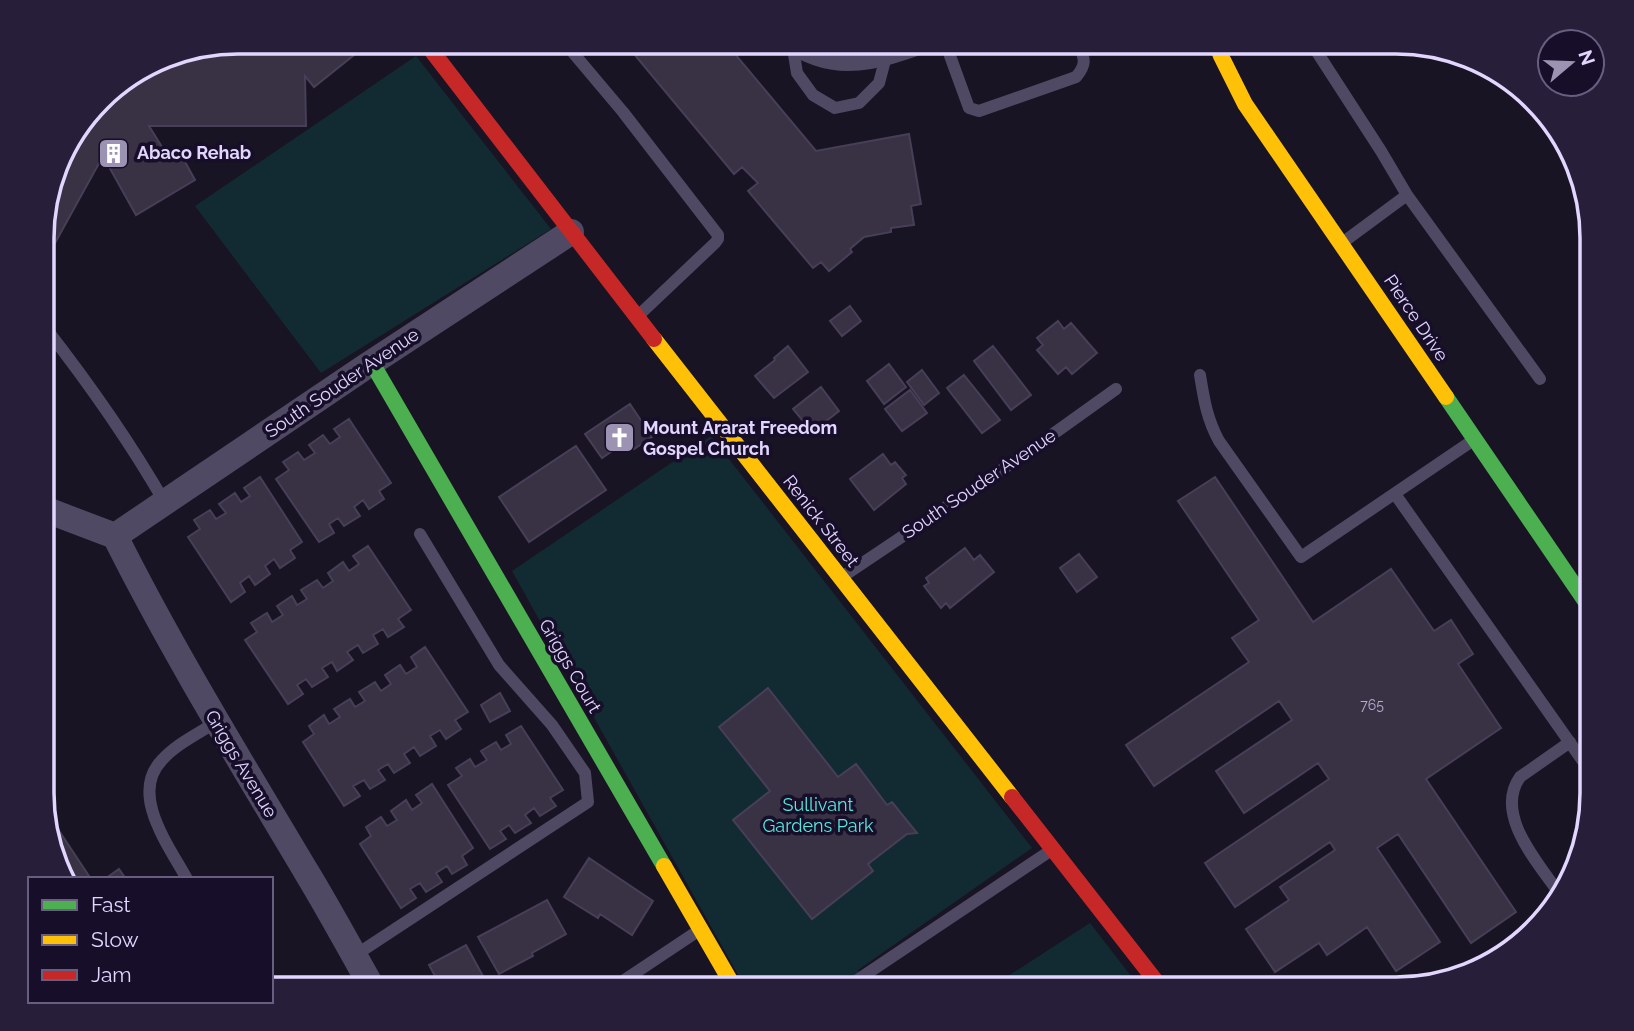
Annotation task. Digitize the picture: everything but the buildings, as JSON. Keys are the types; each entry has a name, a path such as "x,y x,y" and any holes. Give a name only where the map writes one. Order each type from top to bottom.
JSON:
{"street":[{"name":"Renick Street","path":"434,54 1152,976"},
{"path":"821,54 854,59 882,54"},
{"name":"Pierce Drive","path":"1220,54 1245,104 1579,592"},
{"name":"South Souder Avenue","path":"115,536 571,232"},
{"name":"Griggs Court","path":"372,363 728,977"},
{"path":"54,512 115,536"},
{"name":"Griggs Avenue","path":"115,536 149,604 216,722 366,977"}],"lane":[{"path":"574,54 718,234 715,243 637,317"},
{"path":"794,54 797,73 813,95 835,108 859,103 879,83 887,54"},
{"path":"949,54 969,108 979,111 1076,77 1083,68 1082,54"},
{"path":"1318,54 1407,195 1540,379"},
{"path":"1342,243 1407,195"},
{"path":"54,339 79,372 165,503"},
{"path":"1200,375 1205,408 1219,442 1301,557 1475,439"},
{"name":"South Souder Avenue","path":"841,578 1116,389"},
{"path":"1395,494 1579,755"},
{"path":"354,956 588,802 584,773 552,725 499,665 420,534"},
{"path":"186,877 160,831 149,804 151,777 161,761 216,722"},
{"path":"1554,886 1525,843 1514,822 1511,808 1515,784 1520,777 1570,742"},
{"path":"863,976 1053,849"},
{"path":"630,977 701,930"}],"green space":[{"path":"416,56 551,229 321,373 195,206"},
{"name":"Sullivant Gardens Park","path":"711,436 1032,848 858,970 862,976 739,977 512,571"},
{"path":"1090,923 1131,976 1008,976"}],"traffic: fast":[{"path":"372,363 664,866"},
{"path":"1446,397 1579,592"}],"traffic: slow":[{"path":"1220,54 1245,104 1446,397"},
{"path":"654,339 1012,797"},
{"path":"664,866 728,977"}],"traffic: jam":[{"path":"434,54 654,339"},
{"path":"1012,797 1152,976"}],"place":[{"name":"Abaco Rehab","path":"114,153"},
{"name":"Mount Ararat Freedom Gospel Church","path":"620,438"}]}
